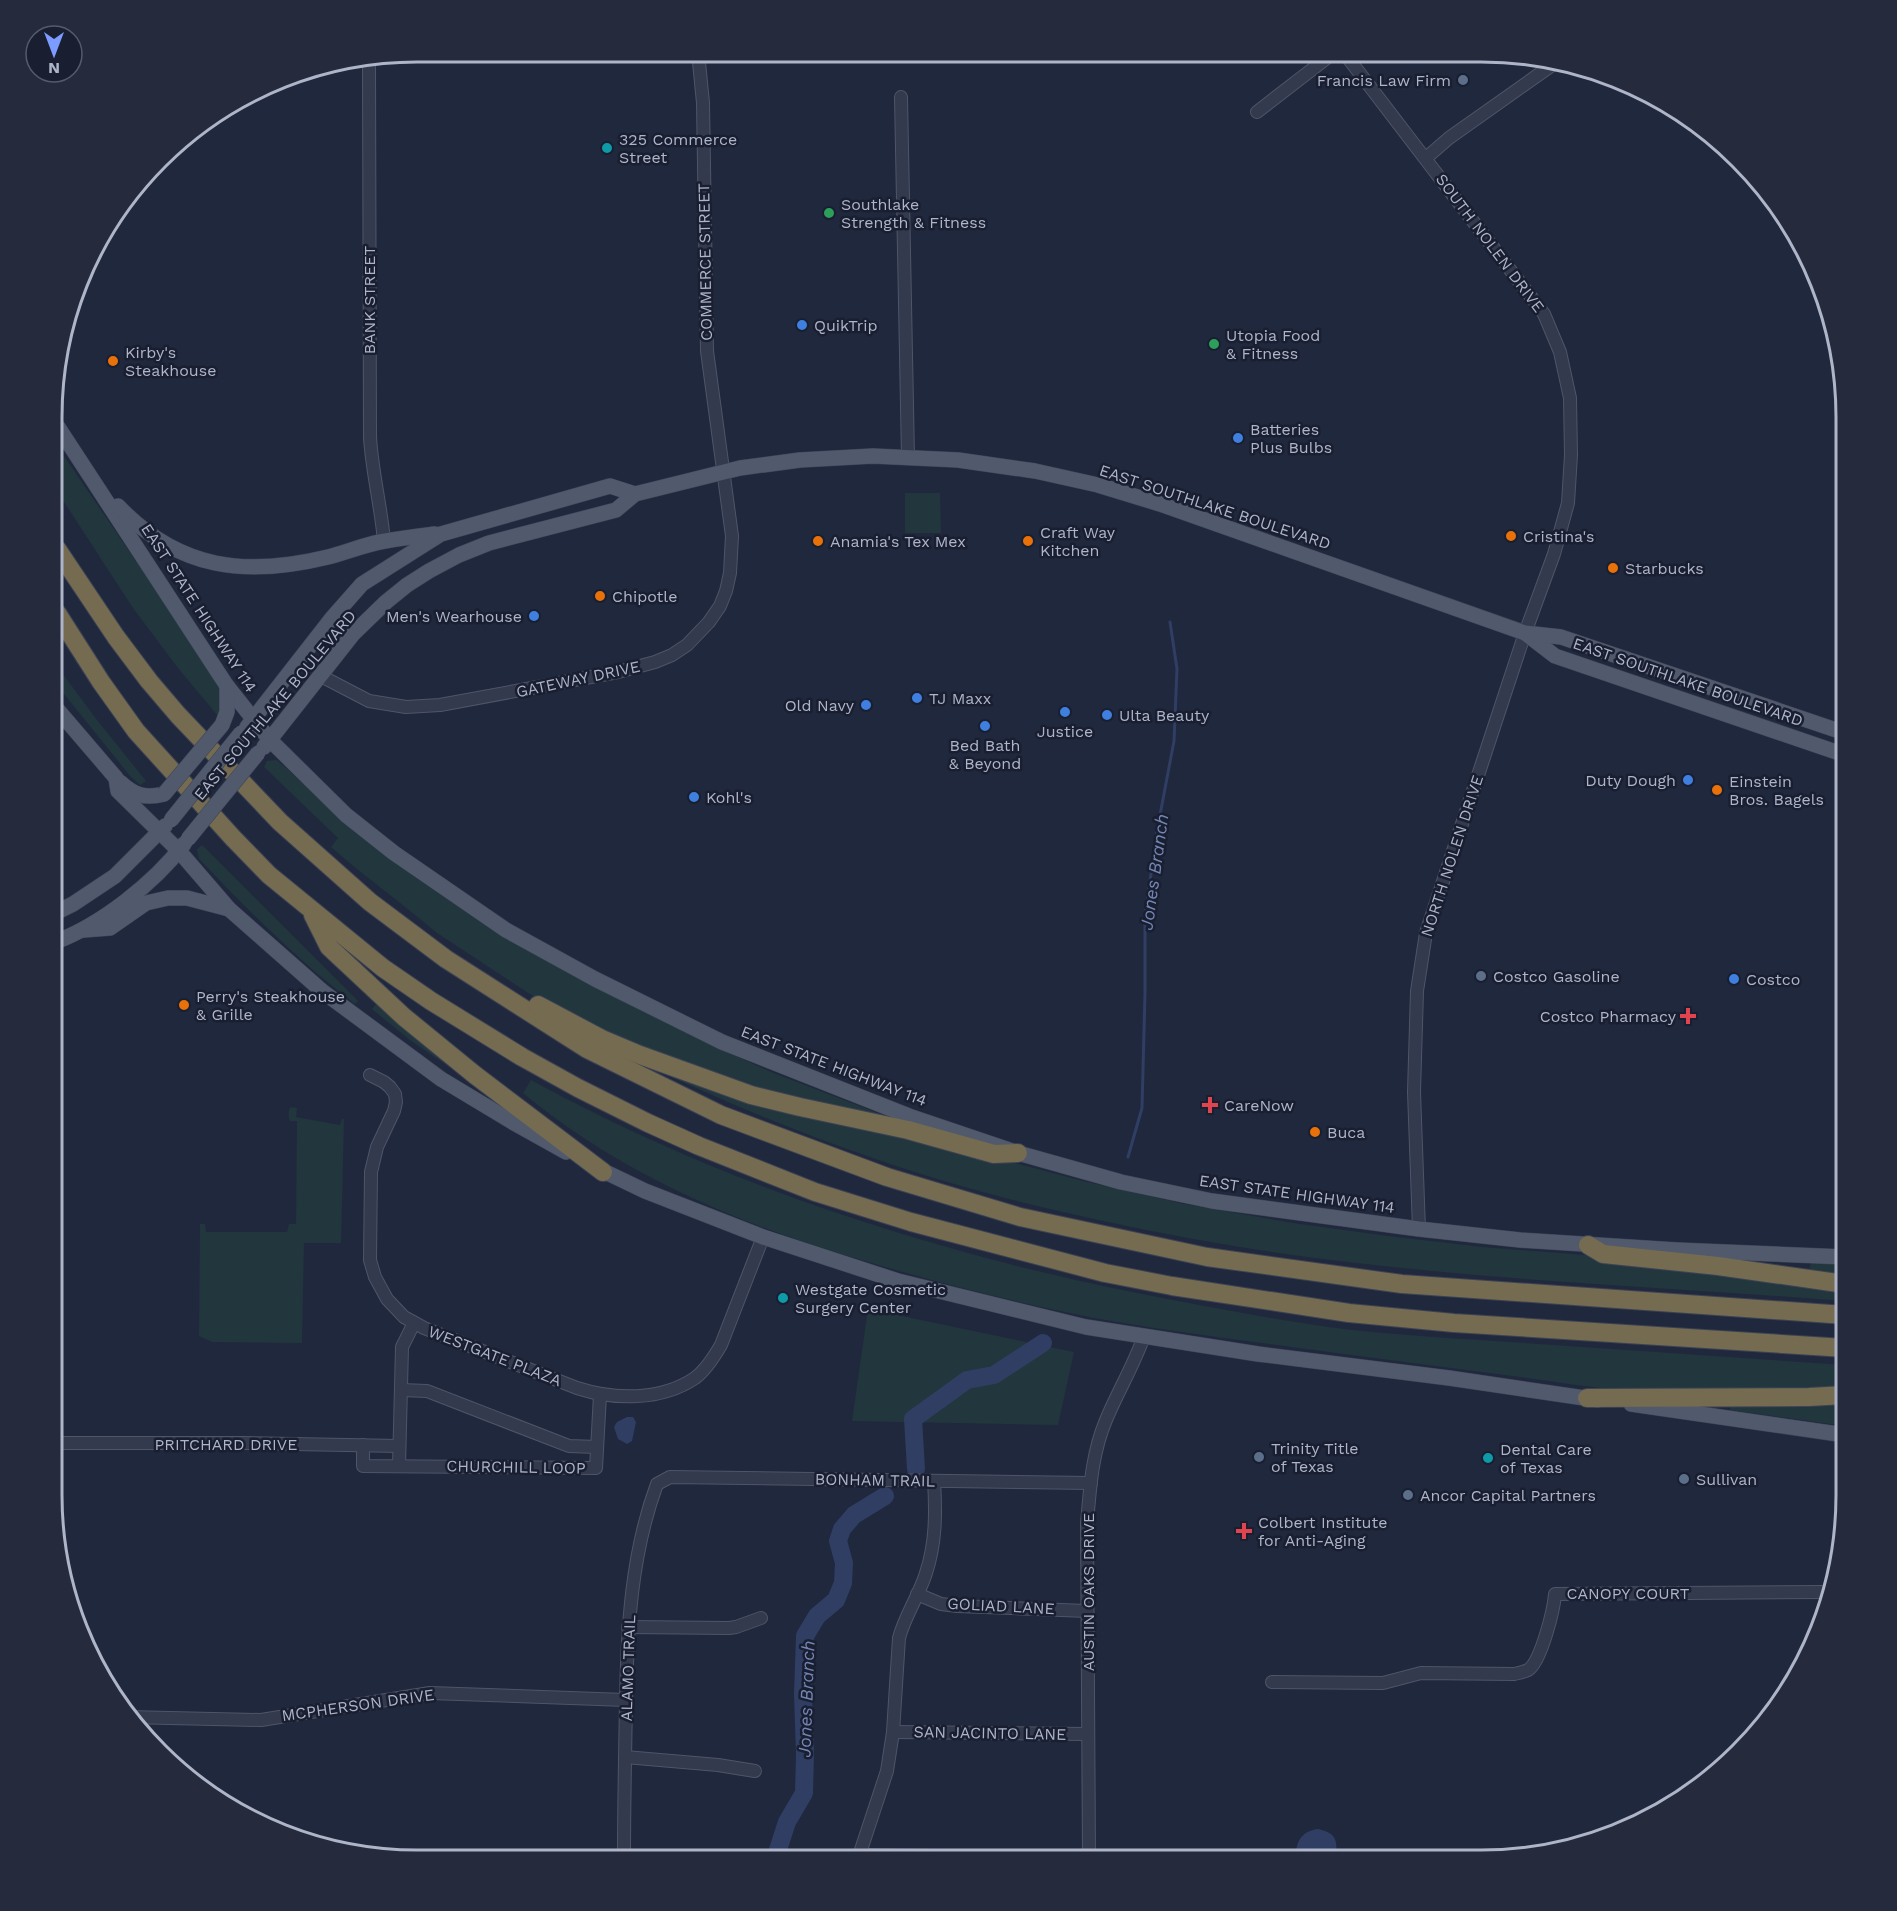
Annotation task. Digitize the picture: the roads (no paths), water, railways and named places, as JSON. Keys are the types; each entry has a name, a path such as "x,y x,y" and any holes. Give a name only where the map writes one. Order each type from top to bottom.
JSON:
{"highway":[{"path":"61,555 116,637 178,716 280,822 390,918 446,959 587,1048 721,1115 887,1178 1020,1217 1207,1257 1402,1284 1836,1314"},
{"path":"61,619 136,731 232,838 269,876 383,968 431,1001 522,1057 578,1088 648,1123 729,1158 824,1195 911,1222 1105,1273 1172,1286 1349,1313 1454,1323 1836,1347"},
{"path":"309,908 329,947 404,1017 475,1075 603,1172"},
{"path":"390,918 412,924 467,962 531,1001 602,1039 697,1077 751,1095 908,1130 994,1154 1018,1153"},
{"path":"1588,1245 1603,1254 1718,1266 1836,1283"},
{"path":"1587,1398 1836,1396"}],"main road":[{"name":"EAST STATE HIGHWAY 114","path":"61,432 227,686 270,740 346,815 394,853 506,930 635,1000 722,1042 909,1116 1018,1153 1121,1182 1212,1201 1520,1240 1836,1257"},
{"name":"EAST SOUTHLAKE BOULEVARD","path":"61,940 123,904 183,845 270,740 353,634 407,585 459,555 489,543 616,510 635,494 722,472 800,460 873,456 958,460 1035,471 1098,485 1160,504 1525,633 1561,637 1836,730"},
{"path":"95,483 129,518 162,543 182,554 228,566 272,568 327,557 384,541 441,534"},
{"name":"EAST SOUTHLAKE BOULEVARD","path":"61,910 115,876 171,820 332,618 362,584 441,534 610,486 635,494"},
{"path":"362,584 375,569 384,541"},
{"name":"EAST SOUTHLAKE BOULEVARD","path":"1525,633 1555,656 1836,752"},
{"path":"61,714 116,778 132,793 155,796 164,794 222,725 227,712 227,686"},
{"path":"116,778 118,791 159,832 183,845 229,909 343,1009 441,1079 514,1123 603,1172 763,1237 898,1281 1086,1327 1258,1354 1449,1378 1836,1434"},
{"path":"81,930 110,928 146,903 168,898 187,898 229,909"}],"street":[{"name":"COMMERCE STREET","path":"699,62 703,103 707,351 722,472"},
{"path":"1257,112 1322,62"},
{"name":"SOUTH NOLEN DRIVE","path":"1351,62 1544,314 1560,352 1570,398 1571,455 1568,503 1554,554 1525,633"},
{"name":"BANK STREET","path":"369,65 370,437 384,541"},
{"path":"1426,158 1449,138 1548,68"},
{"path":"901,97 908,457"},
{"name":"GATEWAY DRIVE","path":"321,676 369,701 388,705 423,707 618,672 672,655 687,645 709,622 720,606 726,591 731,566 732,536 722,472"},
{"name":"NORTH NOLEN DRIVE","path":"1419,1229 1413,1092 1417,992 1426,933 1525,633"},
{"name":"WESTGATE PLAZA","path":"370,1075 390,1087 395,1094 396,1102 394,1111 376,1147 372,1164 370,1260 375,1276 387,1299 414,1323 600,1395 626,1396 660,1393 675,1389 697,1377 714,1358 763,1237"},
{"path":"399,1466 402,1347 414,1323"},
{"name":"AUSTIN OAKS DRIVE","path":"1089,1850 1087,1523 1090,1483 1096,1448 1105,1421 1139,1352 1144,1336"},
{"path":"400,1390 427,1391 569,1446 597,1447"},
{"name":"CHURCHILL LOOP","path":"363,1445 363,1466 596,1468 600,1395"},
{"name":"PRITCHARD DRIVE","path":"61,1443 399,1446"},
{"name":"BONHAM TRAIL","path":"660,1481 670,1477 1090,1483"},
{"name":"ALAMO TRAIL","path":"624,1850 628,1627 636,1562 650,1501 660,1481"},
{"path":"860,1850 887,1770 893,1732 899,1638 903,1623 926,1575 932,1552 935,1524 934,1481"},
{"name":"CANOPY COURT","path":"1272,1682 1383,1683 1421,1673 1514,1674 1529,1670 1537,1660 1555,1604 1556,1594 1822,1592"},
{"name":"GOLIAD LANE","path":"917,1594 941,1604 957,1606 1087,1611"},
{"path":"628,1627 729,1628 761,1617"},
{"name":"MCPHERSON DRIVE","path":"140,1717 261,1720 430,1693 626,1700"},
{"name":"SAN JACINTO LANE","path":"893,1732 1088,1734"},
{"path":"625,1757 718,1765 755,1771"}],"water":[{"path":"633,1417 636,1422 632,1441 627,1444 618,1439 614,1427 617,1422"},
{"path":"1318,1829 1330,1833 1335,1839 1337,1850 1297,1850 1303,1835"}],"waterway":[{"name":"Jones Branch","path":"1128,1157 1142,1108 1145,917 1157,831 1174,741 1177,669 1170,622"},
{"name":"Jones Branch","path":"916,1469 913,1419 967,1380 994,1375 1043,1343"},
{"name":"Jones Branch","path":"778,1850 787,1822 804,1793 805,1636 817,1616 836,1600 843,1583 844,1563 838,1541 842,1529 854,1515 885,1496"}],"place":[{"name":"Francis Law Firm","path":"1463,80"},
{"name":"325 Commerce Street","path":"607,148"},
{"name":"Southlake Strength & Fitness","path":"829,213"},
{"name":"QuikTrip","path":"802,325"},
{"name":"Utopia Food & Fitness","path":"1214,344"},
{"name":"Kirby's Steakhouse","path":"113,361"},
{"name":"Batteries Plus Bulbs","path":"1238,438"},
{"name":"Cristina's","path":"1511,536"},
{"name":"Anamia's Tex Mex","path":"818,541"},
{"name":"Craft Way Kitchen","path":"1028,541"},
{"name":"Starbucks","path":"1613,568"},
{"name":"Chipotle","path":"600,596"},
{"name":"Men's Wearhouse","path":"534,616"},
{"name":"TJ Maxx","path":"917,698"},
{"name":"Old Navy","path":"866,705"},
{"name":"Justice","path":"1065,712"},
{"name":"Ulta Beauty","path":"1107,715"},
{"name":"Bed Bath & Beyond","path":"985,726"},
{"name":"Duty Dough","path":"1688,780"},
{"name":"Einstein Bros. Bagels","path":"1717,790"},
{"name":"Kohl's","path":"694,797"},
{"name":"Costco Gasoline","path":"1481,976"},
{"name":"Costco","path":"1734,979"},
{"name":"Perry's Steakhouse & Grille","path":"184,1005"},
{"name":"Costco Pharmacy","path":"1688,1016"},
{"name":"CareNow","path":"1210,1105"},
{"name":"Buca","path":"1315,1132"},
{"name":"Westgate Cosmetic Surgery Center","path":"783,1298"},
{"name":"Trinity Title of Texas","path":"1259,1457"},
{"name":"Dental Care of Texas","path":"1488,1458"},
{"name":"Sullivan","path":"1684,1479"},
{"name":"Ancor Capital Partners","path":"1408,1495"},
{"name":"Colbert Institute for Anti-Aging","path":"1244,1531"}]}
